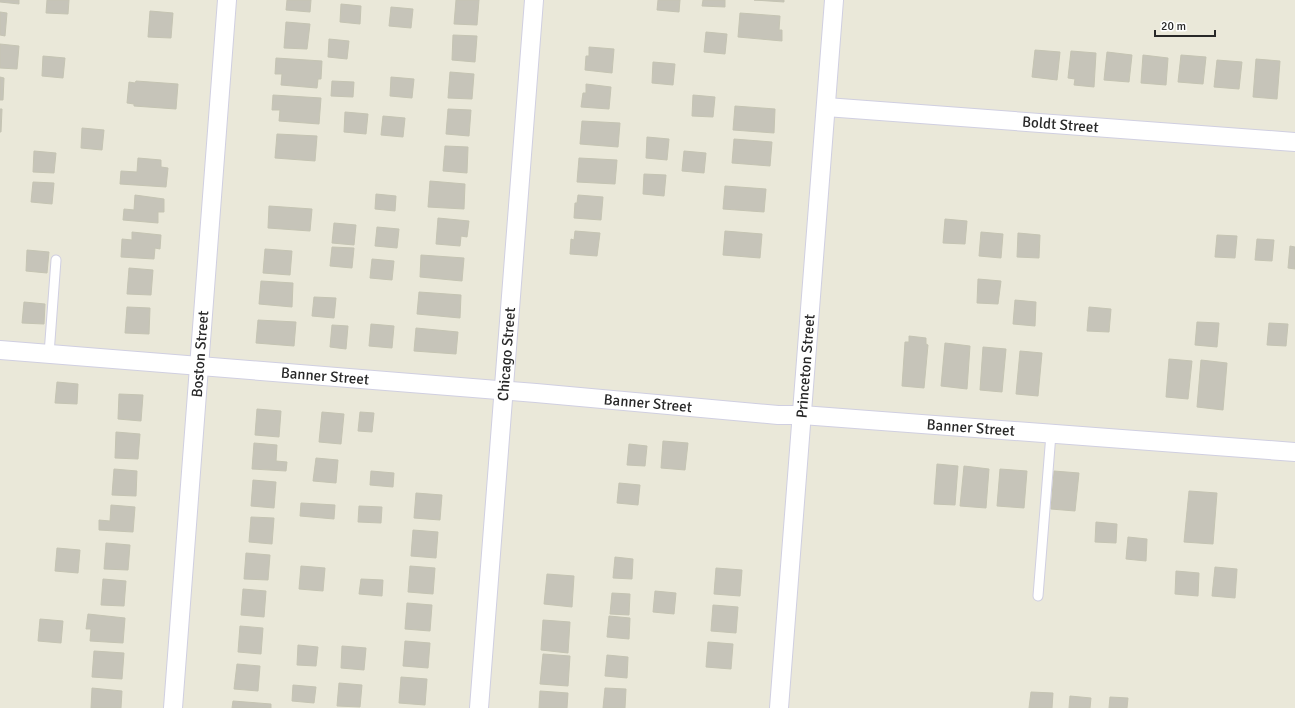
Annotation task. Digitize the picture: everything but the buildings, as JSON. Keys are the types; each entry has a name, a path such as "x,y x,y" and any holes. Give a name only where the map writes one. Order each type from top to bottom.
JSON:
{"street":[{"name":"Boston Street","path":"174,708 227,0"},
{"name":"Chicago Street","path":"479,708 534,0"},
{"name":"Princeton Street","path":"779,708 834,0"},
{"name":"Boldt Street","path":"826,107 1295,142"},
{"name":"Banner Street","path":"0,350 778,415 802,415 1295,452"}],"lane":[{"path":"49,354 56,260"},
{"path":"1038,596 1051,434"}]}
